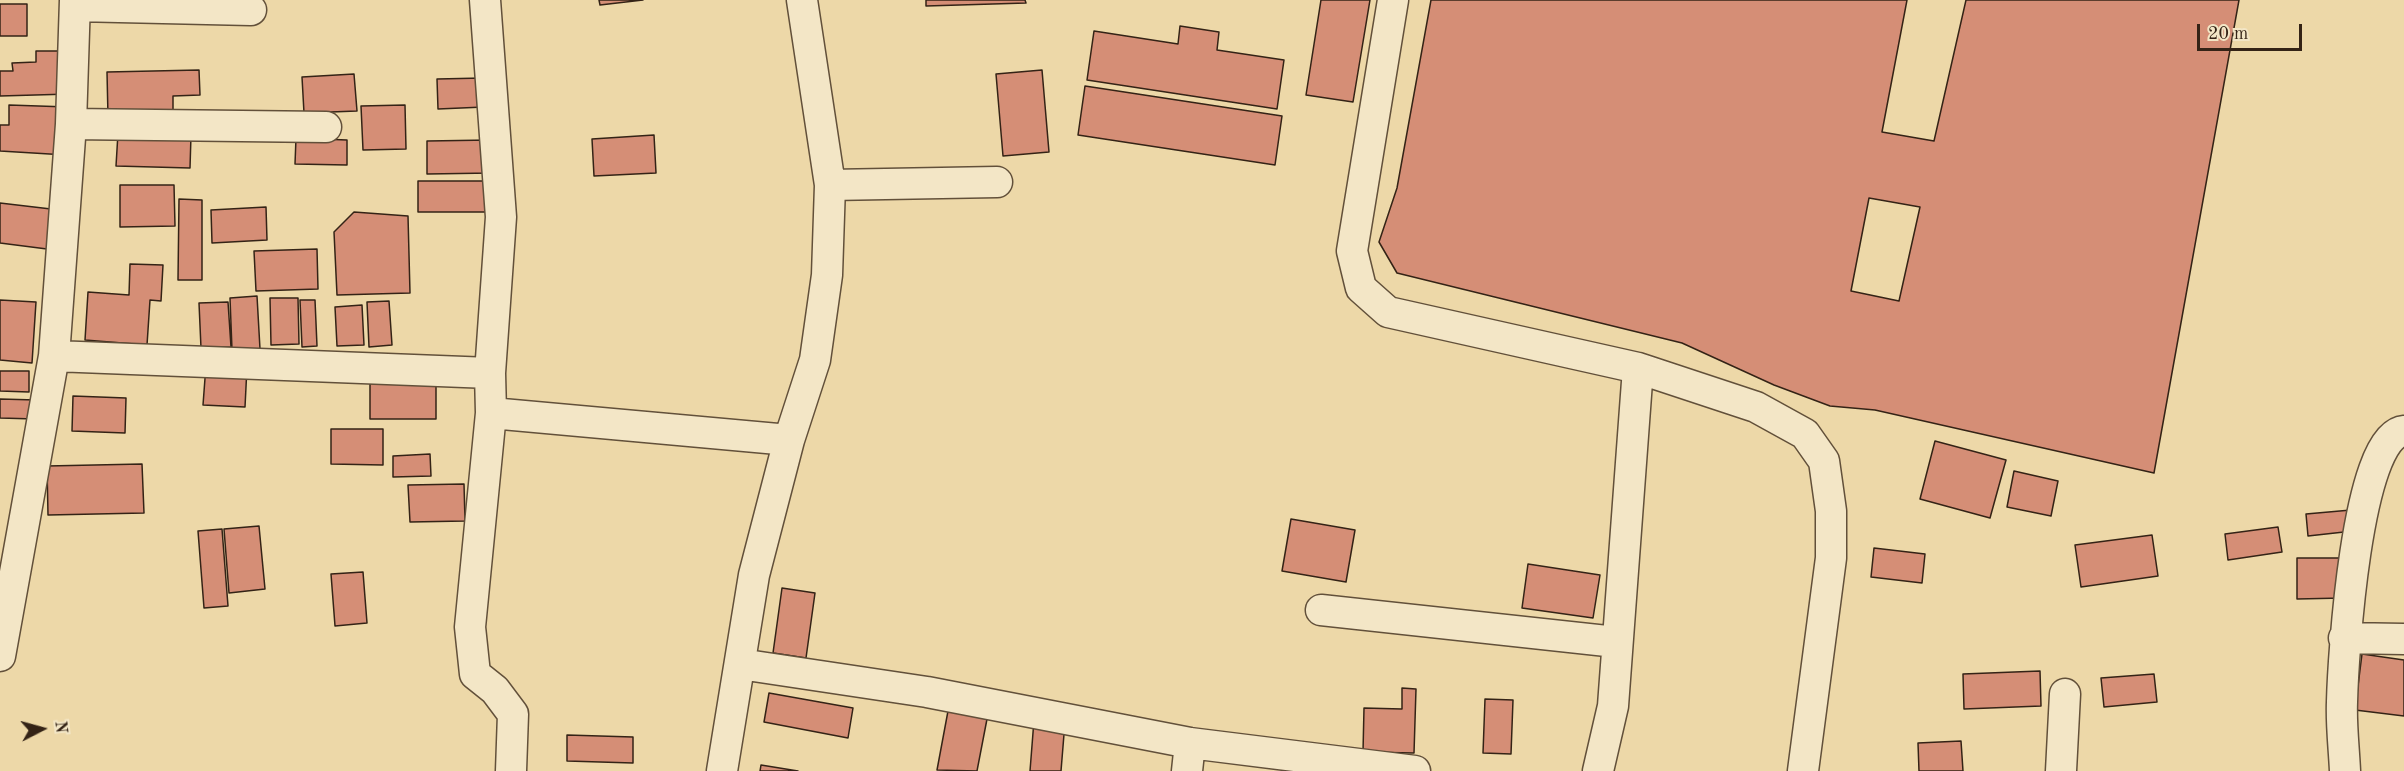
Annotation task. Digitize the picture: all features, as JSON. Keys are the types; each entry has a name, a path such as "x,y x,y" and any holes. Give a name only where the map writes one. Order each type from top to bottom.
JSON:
{"street":[{"path":"485,0 501,217 490,373 491,413 470,627 475,674 495,690 513,714 511,771"},
{"path":"722,771 754,575 789,440 815,360 827,275 830,185 802,0"},
{"path":"1394,0 1352,251 1361,288 1388,312 1638,368 1756,406 1805,435 1824,461 1831,511 1831,558 1803,771"},
{"path":"0,656 54,356 71,124 75,3 251,10"},
{"path":"71,124 326,127"},
{"path":"830,185 997,182"},
{"path":"54,356 490,373"},
{"path":"1598,771 1613,706 1638,368"},
{"path":"491,413 789,440"},
{"path":"2345,771 2342,706 2344,638 2356,548 2374,465 2388,438 2404,431"},
{"path":"1321,610 1616,642"},
{"path":"2344,638 2404,639"},
{"path":"740,664 927,692 1189,757 1415,771"},
{"path":"2061,771 2065,694"}],"building":[{"path":"599,0 643,0 600,5"},
{"path":"926,0 1025,0 1026,3 926,6"},
{"path":"1321,0 1370,0 1353,102 1306,95"},
{"path":"1431,0 1907,0 1882,132 1934,141 1966,0 2239,0 2154,473 1875,410 1830,406 1774,385 1682,343 1397,273 1379,242 1397,188","holes":["1869,198 1920,207 1899,301 1851,291"]},
{"path":"0,4 27,4 27,36 0,36"},
{"path":"1180,26 1219,32 1217,50 1284,60 1277,109 1087,80 1094,31 1178,44"},
{"path":"36,51 64,51 70,94 0,96 0,71 13,71 12,63 36,62"},
{"path":"199,70 200,95 173,96 173,115 108,117 107,72"},
{"path":"1042,70 1049,152 1003,156 996,74"},
{"path":"354,74 357,111 304,113 302,77"},
{"path":"483,78 484,107 438,109 437,79"},
{"path":"1085,86 1282,116 1275,165 1078,135"},
{"path":"9,105 68,107 66,155 0,151 0,125 9,125"},
{"path":"405,105 406,149 363,150 361,106"},
{"path":"118,133 191,135 190,168 116,166"},
{"path":"654,135 656,173 594,176 592,139"},
{"path":"296,138 347,140 347,165 295,164"},
{"path":"490,140 492,173 427,174 427,141"},
{"path":"418,181 486,181 486,212 418,212"},
{"path":"120,185 174,185 175,226 120,227"},
{"path":"179,199 202,200 202,280 178,280"},
{"path":"0,203 51,209 47,249 0,243"},
{"path":"266,207 267,240 212,243 211,210"},
{"path":"354,212 408,216 410,293 337,295 334,232"},
{"path":"317,249 318,289 256,291 254,251"},
{"path":"130,264 163,265 161,301 150,300 147,345 85,340 88,292 129,295"},
{"path":"257,296 260,349 232,350 230,298"},
{"path":"270,298 298,298 299,344 271,345"},
{"path":"0,300 36,302 32,363 0,360"},
{"path":"300,300 315,300 317,346 302,347"},
{"path":"389,301 392,345 369,347 367,302"},
{"path":"228,302 231,347 201,348 199,303"},
{"path":"362,305 364,345 337,346 335,307"},
{"path":"206,365 247,367 245,407 203,405"},
{"path":"0,371 29,371 29,392 0,391"},
{"path":"370,379 436,379 436,419 370,419"},
{"path":"73,396 126,398 125,433 72,431"},
{"path":"0,399 36,400 35,419 0,418"},
{"path":"331,429 383,429 383,465 331,464"},
{"path":"1935,441 2006,460 1990,518 1920,499"},
{"path":"430,454 431,476 393,477 393,456"},
{"path":"142,464 144,513 48,515 47,466"},
{"path":"2014,471 2058,481 2051,516 2007,507"},
{"path":"464,484 465,521 410,522 408,485"},
{"path":"2351,510 2353,531 2308,536 2306,514"},
{"path":"1291,519 1355,530 1346,582 1282,571"},
{"path":"259,526 265,589 229,593 224,529"},
{"path":"2278,527 2282,552 2228,560 2225,534"},
{"path":"222,529 228,606 204,608 198,531"},
{"path":"2152,535 2158,576 2081,587 2075,545"},
{"path":"1874,548 1925,554 1922,583 1871,577"},
{"path":"2297,558 2343,558 2343,598 2297,599"},
{"path":"1528,564 1600,575 1593,618 1522,608"},
{"path":"363,572 367,623 335,626 331,574"},
{"path":"782,588 815,593 806,658 773,653"},
{"path":"2362,654 2404,660 2404,716 2355,710"},
{"path":"2040,671 2041,706 1964,709 1963,674"},
{"path":"2154,674 2157,702 2104,707 2101,678"},
{"path":"1402,688 1416,689 1414,753 1363,752 1364,708 1402,709"},
{"path":"769,693 853,708 848,738 764,722"},
{"path":"1485,699 1513,700 1511,754 1483,753"},
{"path":"948,711 987,719 977,771 937,770"},
{"path":"1034,720 1065,722 1061,771 1030,771"},
{"path":"567,735 633,737 633,763 567,761"},
{"path":"1961,741 1963,771 1919,771 1918,743"},
{"path":"761,765 798,771 760,771"}]}
